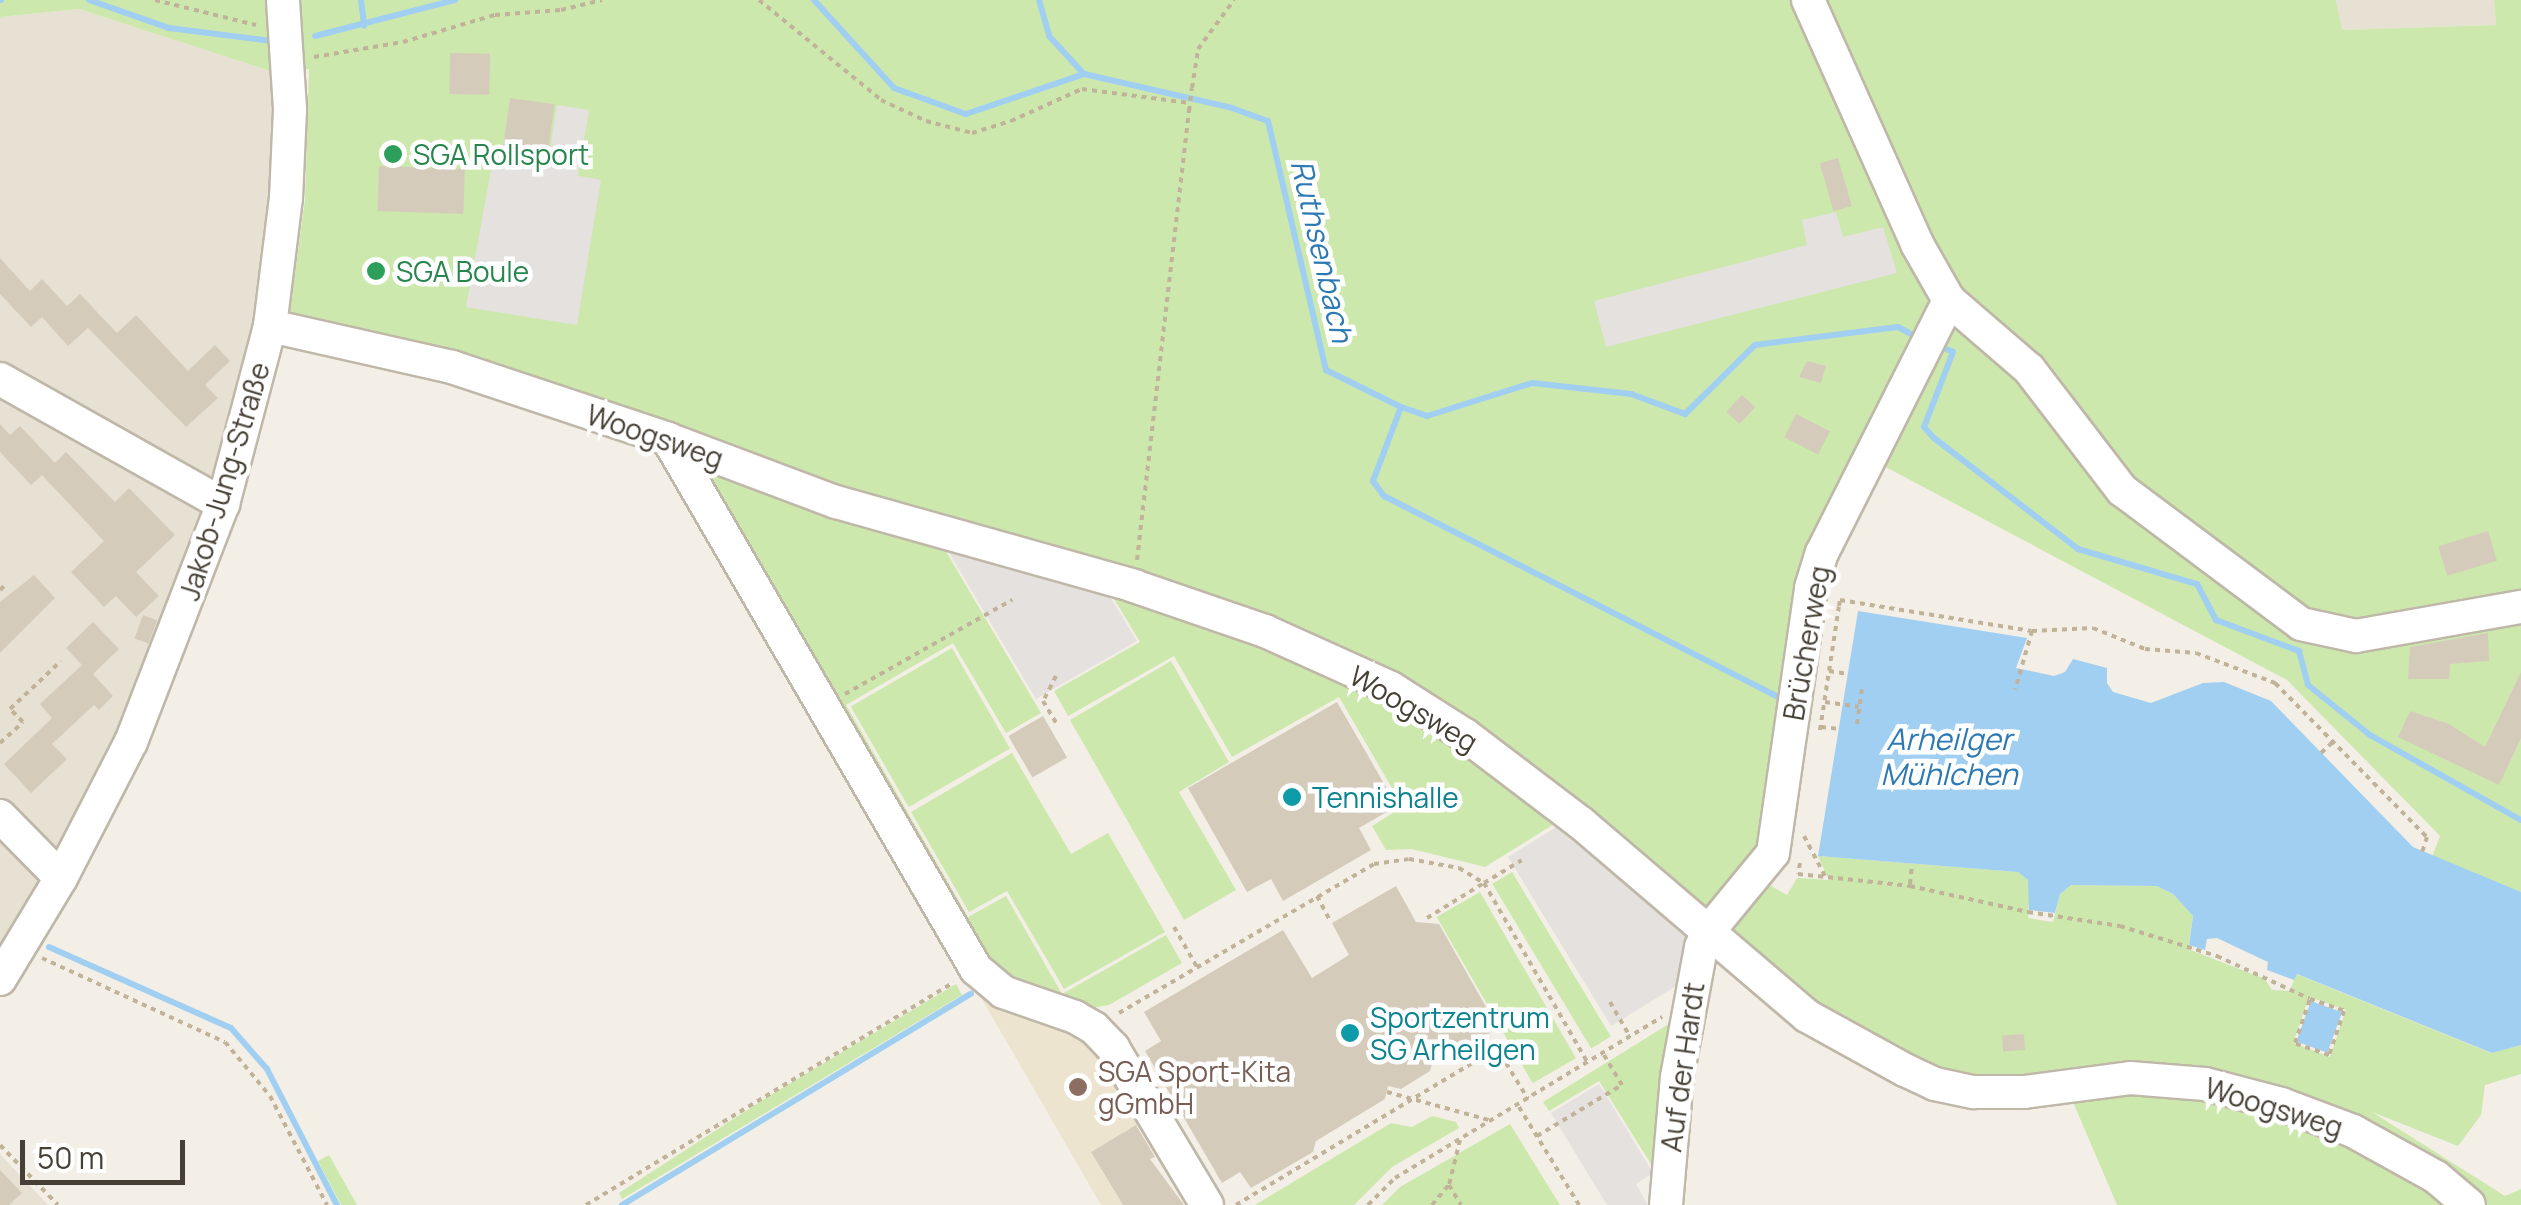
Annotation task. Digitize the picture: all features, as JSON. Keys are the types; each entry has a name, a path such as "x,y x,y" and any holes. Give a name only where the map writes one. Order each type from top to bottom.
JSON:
{"street":[{"path":"1808,0 1945,308 2029,368 2122,490 2300,624 2356,636 2521,607"},
{"name":"Jakob-Jung-Straße","path":"0,980 61,878 131,742 223,504 270,326 286,198 286,29"},
{"name":"Brücherweg","path":"1708,932 1772,853 1811,588 1822,553 1945,308"},
{"name":"Woogsweg","path":"270,326 442,364 668,438 836,502 1134,586 1265,631 1391,688 1466,734 1581,823 1807,1016 1935,1084 1974,1092 2024,1092 2130,1078 2205,1084 2281,1104 2353,1131 2421,1168 2468,1205"},
{"path":"0,379 223,504"},
{"path":"668,438 976,970 1003,992 1075,1017 1094,1028 1113,1048 1207,1205"},
{"path":"0,816 61,878"},
{"name":"Auf der Hardt","path":"1666,1205 1677,1078 1708,932"}],"path":[{"path":"155,0 259,26 403,42 495,15 561,10 602,0"},
{"path":"759,0 881,100 926,121 972,133 1011,121 1082,89 1190,103"},
{"path":"1190,103 1189,110 1198,49 1234,0"},
{"path":"1134,586 1190,103"},
{"path":"823,706 1012,600"},
{"path":"1818,745 1840,600 2032,631 2092,628 2145,649 2196,653 2275,683 2427,837 2422,852"},
{"path":"2015,690 2032,631"},
{"path":"0,743 22,722 10,709 61,661"},
{"path":"1830,671 1848,674"},
{"path":"1056,676 1044,701 1058,726"},
{"path":"1857,724 1862,689"},
{"path":"1825,702 1860,707"},
{"path":"1821,727 1839,729"},
{"path":"2321,752 2334,740"},
{"path":"1825,876 1804,836 1798,874 1910,886 2034,913 2120,926 2217,953 2310,999 2344,1011 2329,1055 2295,1043 2310,999"},
{"path":"1094,1028 1374,864 1410,859 1459,868 1484,883 1588,1063"},
{"path":"1427,918 1522,860"},
{"path":"1910,886 1912,864"},
{"path":"1317,896 1330,920"},
{"path":"2034,913 2035,902"},
{"path":"2042,914 2044,903"},
{"path":"2050,915 2052,904"},
{"path":"1174,928 1197,968"},
{"path":"19,948 224,1042 270,1096 327,1205"},
{"path":"586,1205 976,970"},
{"path":"1368,1205 1394,1178 1691,999"},
{"path":"1610,1002 1631,1037"},
{"path":"1537,1136 1622,1085 1603,1054"},
{"path":"1236,1205 1481,1058 1506,1063 1528,1099"},
{"path":"1387,1092 1492,1121"},
{"path":"1518,1105 1579,1205"},
{"path":"1432,1205 1450,1185 1460,1140"},
{"path":"0,1145 58,1205"},
{"path":"1450,1185 1462,1205"}],"shaded area":[{"path":"2336,0 2494,0 2496,25 2341,30"},
{"path":"79,9 273,72 269,196 254,320 214,493 168,621 84,808 0,953 0,17"},
{"path":"557,105 589,110 578,176 601,180 577,325 466,307 493,160 547,169"},
{"path":"1836,212 1843,237 1883,227 1897,273 1606,347 1594,301 1807,245 1802,220"},
{"path":"947,549 1106,590 1137,641 1036,699"},
{"path":"1563,823 1696,936 1686,980 1611,1026 1508,857"},
{"name":"SGA Sport-Kita gGmbH","path":"979,994 1069,1027 1102,1054 1144,1121 1091,1152 1123,1205 1101,1205"},
{"path":"1599,1084 1653,1173 1636,1184 1648,1205 1607,1205 1551,1113"},
{"path":"0,1154 48,1205 0,1205"}],"green space":[{"path":"0,0 2336,0 2342,30 2496,25 2494,0 2521,0 2521,892 2432,857 2440,836 2287,680 1863,455 1814,550 1769,842 1708,915 1474,727 978,531 289,317 305,200 309,69 273,72 79,9 0,17","holes":["493,161 600,180 467,308"]},
{"path":"694,464 944,548 1041,713 1006,733 953,643 846,705 968,917 1006,896 1062,994 1166,935 1182,963 1109,1005 1087,1009 995,977"},
{"path":"1110,592 1261,640 1386,697 1559,821 1485,867 1412,849 1386,850 1372,826 1403,807 1339,697 1232,757 1174,656 1068,716 1054,691 1140,642"},
{"path":"952,648 1010,748 909,807 851,706"},
{"path":"1171,661 1229,762 1179,792 1236,890 1184,920 1070,720"},
{"path":"1012,753 1071,854 1108,833 1165,932 1064,989 1007,891 969,912 911,812"},
{"path":"1818,856 2018,872 2028,880 2030,889 2028,918 2053,922 2060,894 2071,885 2157,886 2173,894 2193,916 2188,949 2265,979 2272,990 2290,991 2296,974 2491,1053 2521,1045 2521,1074 2485,1085 2481,1115 2458,1146 2372,1112 2505,1196 2521,1189 2521,1205 2485,1205 2442,1168 2350,1140 2452,1205 2117,1205 2070,1095 2020,1081 1941,1075 1811,1007 1723,928 1762,881 1787,895 1797,878 1829,880","holes":["2309,997 2346,1010 2330,1057 2293,1043"]},
{"path":"1512,872 1611,1037 1591,1048 1492,884"},
{"path":"1480,892 1576,1058 1533,1083 1437,917"},
{"path":"956,984 962,995 622,1199 619,1193 769,1096"},
{"path":"1680,1017 1656,1172 1599,1081 1549,1111 1543,1102"},
{"path":"1432,1116 1456,1122 1459,1128 1392,1167 1354,1205 1255,1205 1391,1123 1412,1127"},
{"path":"1510,1124 1560,1205 1382,1205 1400,1187"},
{"path":"329,1155 357,1205 341,1205 318,1161"}],"water":[{"name":"Arheilger Mühlchen","path":"1858,611 2027,638 2016,668 2054,676 2065,672 2073,659 2107,668 2107,683 2113,692 2151,703 2203,683 2224,682 2271,701 2413,847 2521,892 2521,1045 2492,1053 2297,974 2294,980 2267,970 2268,962 2217,938 2207,939 2205,950 2189,945 2193,916 2173,894 2157,886 2071,885 2060,894 2055,913 2029,910 2028,880 2018,872 1818,856"},
{"path":"2311,1001 2342,1012 2327,1053 2296,1041"}],"building":[{"path":"450,53 490,54 489,95 449,94"},
{"path":"510,98 555,104 546,167 501,160"},
{"path":"1838,158 1852,206 1834,211 1820,163"},
{"name":"SGA Rollsport","path":"379,166 465,169 463,214 377,211"},
{"path":"0,258 30,291 42,279 67,306 80,294 117,333 136,315 188,371 215,345 230,361 205,385 218,398 186,427 88,328 68,346 42,317 31,327 0,294"},
{"path":"1807,361 1826,366 1821,383 1799,377"},
{"path":"1742,395 1755,407 1739,424 1726,412"},
{"path":"1796,414 1830,431 1818,454 1784,437"},
{"path":"0,424 10,435 20,426 55,463 66,452 115,502 129,488 175,535 136,572 159,596 136,617 116,596 104,607 71,572 104,541 42,475 31,485 0,452"},
{"path":"2488,531 2497,561 2447,576 2438,546"},
{"path":"34,575 55,598 0,653 0,602"},
{"path":"143,615 157,620 149,644 134,638"},
{"path":"93,622 119,649 93,674 113,696 99,710 94,705 52,744 67,759 31,793 4,764 52,718 40,704 82,665 66,648"},
{"path":"2488,633 2489,661 2450,664 2449,679 2408,679 2410,647"},
{"path":"2521,672 2521,738 2499,785 2398,737 2410,711 2449,724 2485,747"},
{"name":"Tennishalle","path":"1337,702 1397,806 1359,828 1371,850 1283,901 1271,879 1247,892 1188,788"},
{"path":"1043,716 1067,758 1032,778 1008,736"},
{"name":"Sportzentrum SG Arheilgen","path":"1396,886 1416,922 1439,924 1498,1028 1469,1046 1439,1040 1430,1071 1401,1089 1388,1086 1385,1099 1316,1141 1313,1152 1251,1188 1240,1172 1222,1183 1145,1051 1161,1041 1144,1012 1283,930 1312,978 1349,955 1332,923"},
{"path":"2024,1034 2025,1050 2003,1051 2002,1036"},
{"path":"1136,1125 1155,1157 1150,1159 1184,1205 1123,1205 1091,1152"},
{"path":"0,1170 22,1193 9,1205 0,1205"}],"waterway":[{"path":"89,0 169,28 272,41"},
{"path":"361,0 364,26"},
{"path":"315,36 455,0"},
{"path":"814,0 894,88 966,114 1084,74"},
{"name":"Ruthsenbach","path":"1039,0 1049,36 1084,74 1232,108 1268,121 1326,370 1401,407 1427,416 1532,383 1631,394 1685,414 1755,345 1898,327 1919,338"},
{"name":"Ruthsenbach","path":"1939,346 1953,352 1924,427 1934,438 2078,549 2197,584 2216,620 2299,651 2308,685 2370,735 2521,820"},
{"path":"1401,407 1373,481 1384,496 1787,701"},
{"path":"49,947 231,1028 267,1069 337,1205"},
{"path":"622,1205 971,994"}],"place":[{"name":"SGA Rollsport","path":"393,154"},
{"name":"SGA Boule","path":"376,271"},
{"name":"Tennishalle","path":"1292,797"},
{"name":"Sportzentrum SG Arheilgen","path":"1350,1033"},
{"name":"SGA Sport-Kita gGmbH","path":"1078,1087"}]}
